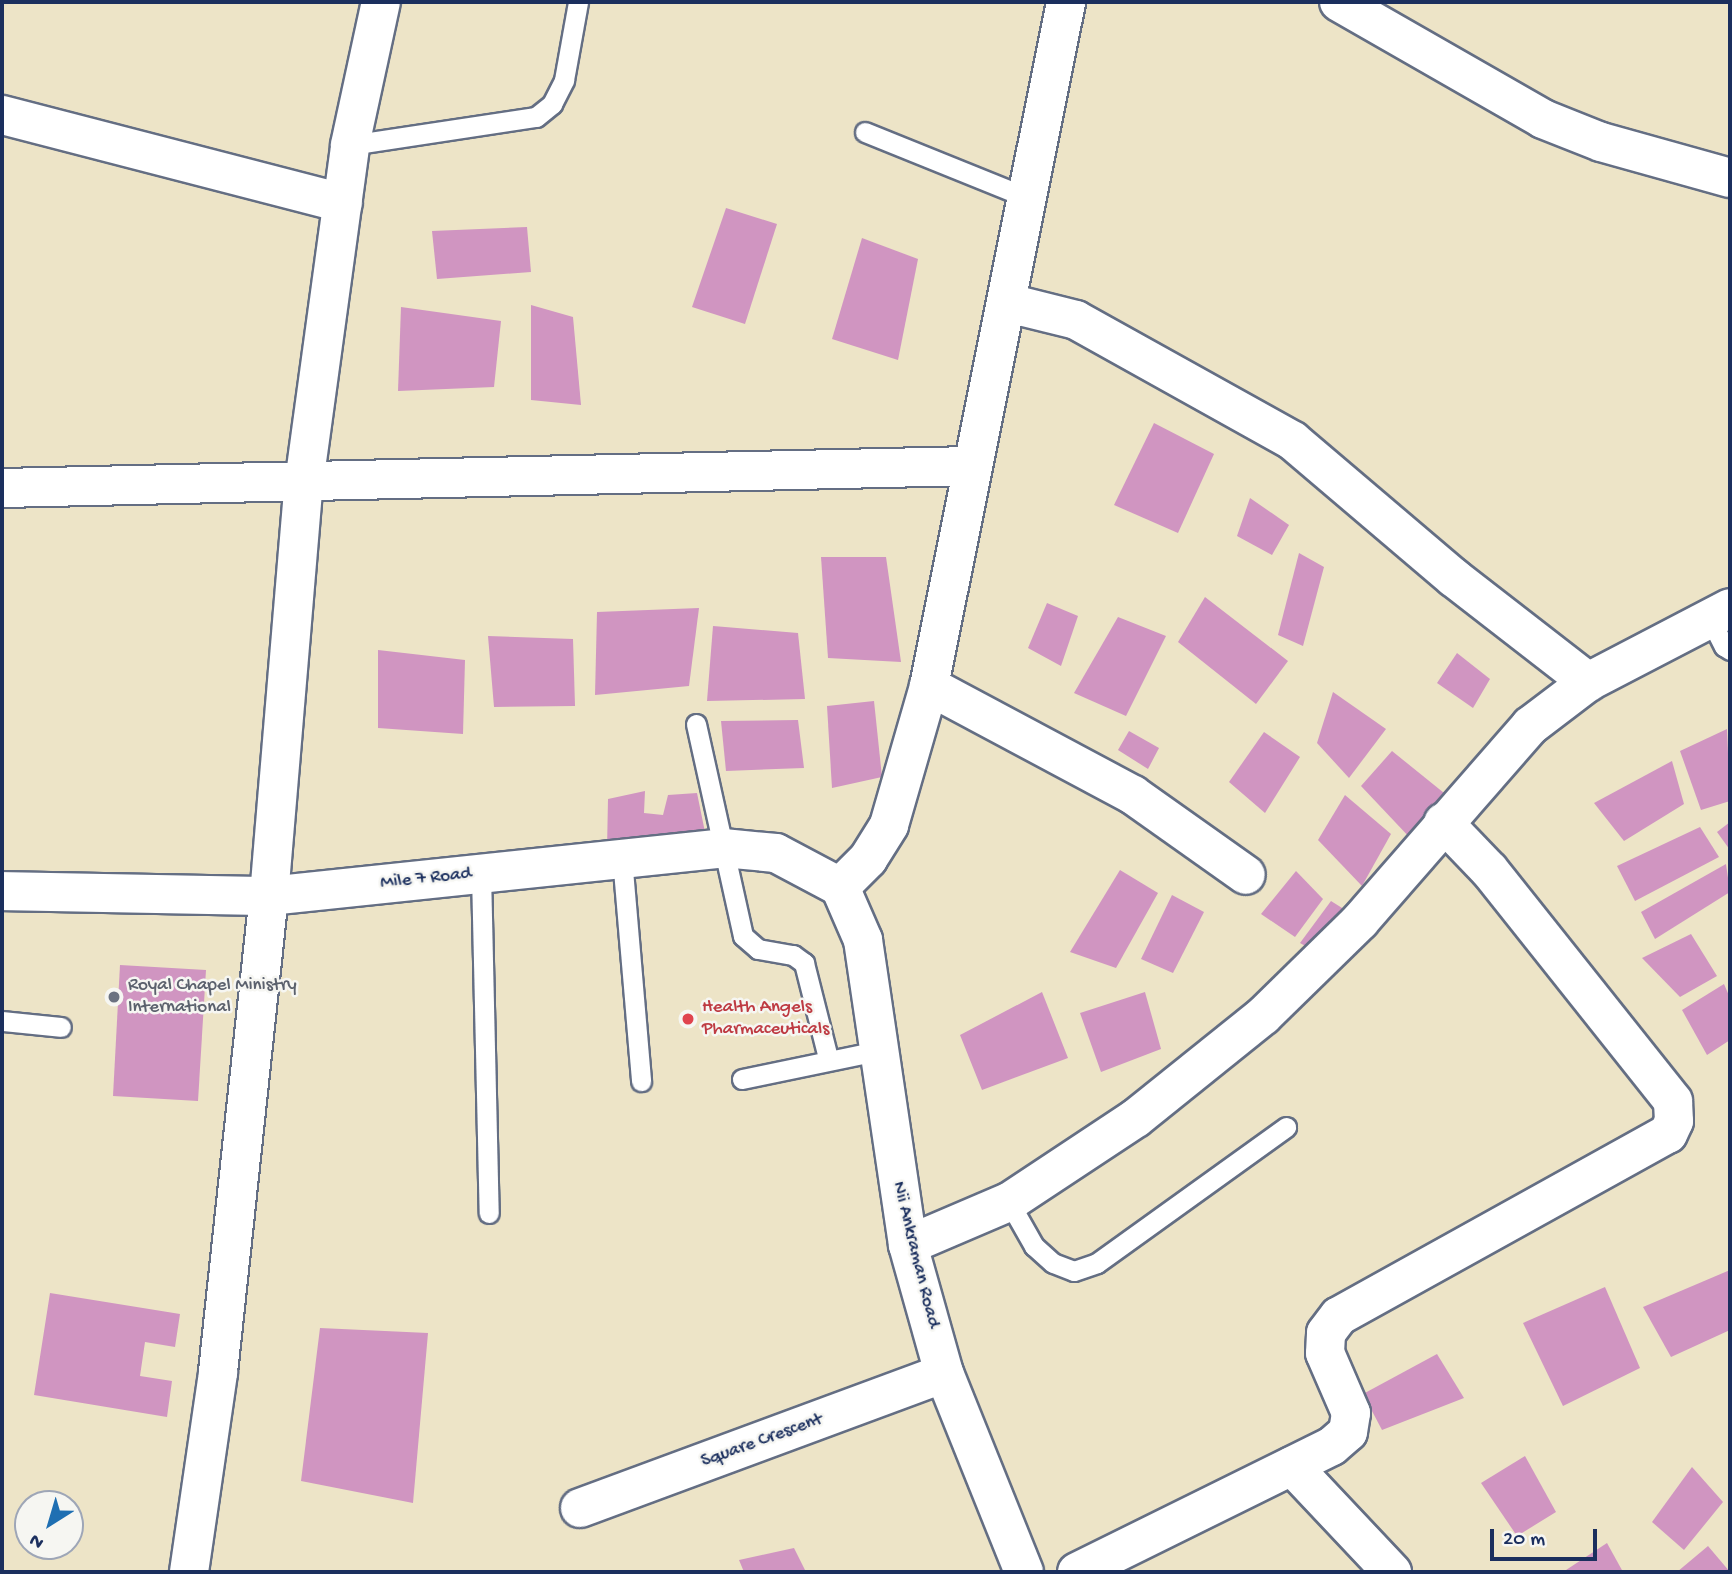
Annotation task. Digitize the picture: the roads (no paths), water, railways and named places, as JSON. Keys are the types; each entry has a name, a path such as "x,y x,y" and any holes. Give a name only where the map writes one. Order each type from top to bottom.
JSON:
{"street":[{"path":"189,1572 218,1372 269,896 304,483 350,145 381,2"},
{"path":"840,887 867,859 889,825 929,686 971,466 1008,303 1066,2"},
{"path":"1339,2 1543,119 1601,142 1730,178"},
{"path":"2,115 343,202"},
{"path":"1008,303 1076,320 1293,440 1454,578 1588,682"},
{"path":"2,488 971,466"},
{"path":"908,1245 1009,1202 1136,1118 1263,1016 1360,921 1443,822 1530,726 1588,682 1719,613"},
{"path":"929,686 1133,795 1245,875"},
{"path":"1077,1572 1332,1446 1348,1432 1351,1413 1325,1353 1326,1333 1339,1315 1668,1135 1674,1121 1673,1101 1489,870 1443,822"},
{"name":"Mile 7 Road","path":"2,891 269,896 723,848 776,853 840,887"},
{"name":"Nii Ankraman Road","path":"840,887 863,940 877,1051 908,1245 944,1373 1024,1572"},
{"name":"Square Crescent","path":"580,1508 944,1373"},
{"path":"1292,1465 1392,1572"}],"lane":[{"path":"350,145 536,117 552,104 564,80 578,2"},
{"path":"865,132 1028,198"},
{"path":"1719,613 1724,646 1730,650"},
{"path":"696,724 723,848 749,944 793,955 810,972 828,1058"},
{"path":"622,858 640,1081"},
{"path":"481,873 489,1213"},
{"path":"2,1021 61,1027"},
{"path":"742,1079 828,1058 877,1051"},
{"path":"1009,1202 1034,1246 1053,1263 1074,1271 1097,1263 1286,1127"}],"place":[{"name":"Royal Chapel Ministry International","path":"114,997"},
{"name":"Health Angels Pharmaceuticals","path":"688,1019"}]}
